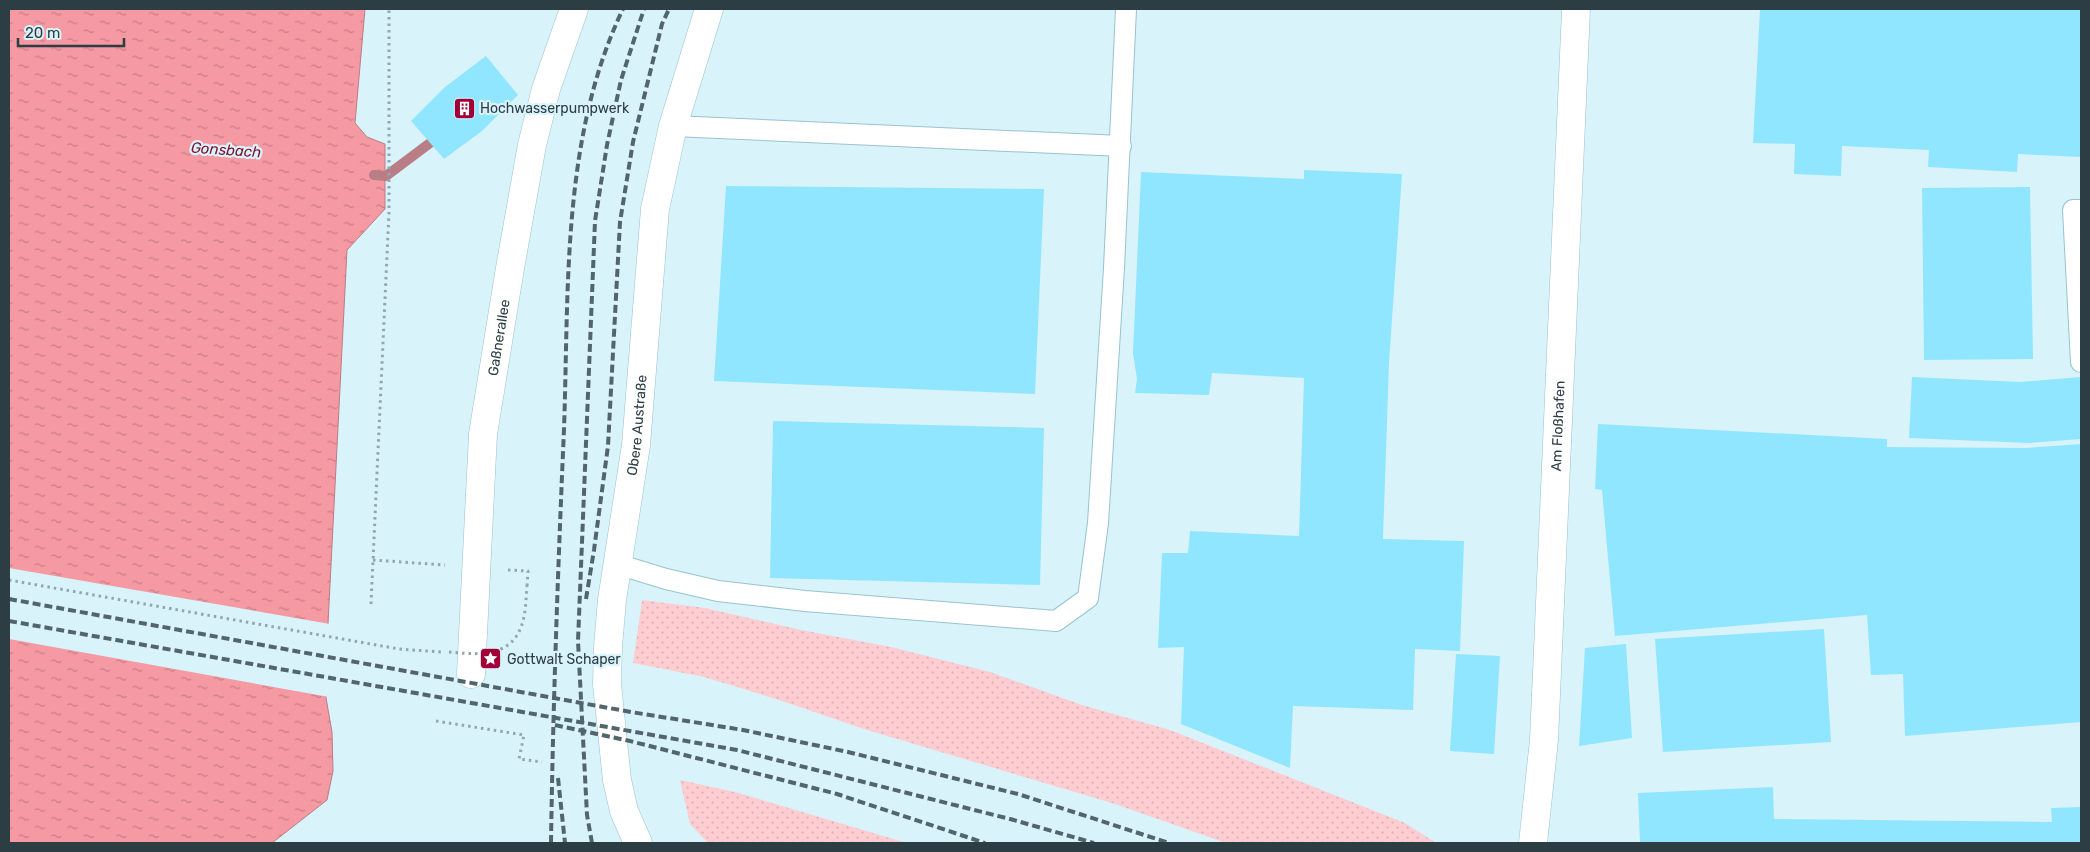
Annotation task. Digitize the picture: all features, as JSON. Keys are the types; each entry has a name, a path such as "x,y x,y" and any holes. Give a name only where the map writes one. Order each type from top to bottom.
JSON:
{"street":[{"name":"Gaßnerallee","path":"471,674 483,434 532,145 546,89 574,9"},
{"name":"Obere Austraße","path":"638,843 624,811 617,780 607,684 608,647 617,564 636,445 654,209 673,126 709,9"},
{"name":"Am Floßhafen","path":"1533,843 1544,740 1576,9"}],"lane":[{"path":"617,564 718,592 1056,622 1088,598 1098,523 1126,9"},
{"path":"673,126 1120,146"},
{"path":"2081,210 2073,210 2081,362"}],"path":[{"path":"371,604 389,212 389,9"},
{"path":"373,560 477,568"},
{"path":"9,580 398,649 488,654 505,647 516,636 523,621 528,571 516,570"},
{"path":"436,720 524,734 519,759 542,762"}],"shaded area":[{"path":"642,600 705,608 801,630 891,647 990,672 1082,705 1170,730 1405,823 1436,843 1226,843 1115,804 864,729 704,677 633,663"},
{"path":"680,780 735,792 907,843 708,843 690,824"}],"water":[{"path":"9,9 365,9 355,123 367,137 385,144 385,209 347,250 326,698 332,732 333,771 327,800 272,843 9,843"}],"pier":[{"path":"9,568 330,624 329,697 9,639"}],"building":[{"path":"1760,9 2081,9 2081,157 2018,154 2017,172 1928,167 1929,150 1842,146 1841,176 1794,174 1795,144 1753,143"},
{"name":"Hochwasserpumpwerk","path":"486,56 518,95 482,131 444,159 411,121 445,87"},
{"path":"1304,170 1402,174 1389,363 1383,539 1464,541 1460,651 1415,649 1413,710 1293,706 1290,768 1181,724 1184,647 1158,648 1162,553 1188,553 1190,531 1299,536 1304,378 1212,373 1209,395 1135,393 1137,379 1133,353 1141,172 1304,179"},
{"path":"726,186 1044,189 1035,394 714,381"},
{"path":"2030,187 2033,359 1924,360 1922,188"},
{"path":"1912,377 2020,382 2081,377 2081,439 2029,443 1909,438"},
{"path":"773,421 1044,428 1040,585 770,578"},
{"path":"1598,424 1887,439 1887,447 2026,448 2081,444 2081,722 1905,736 1903,674 1871,675 1867,615 1615,636 1602,490 1595,489"},
{"path":"1824,629 1831,742 1663,752 1655,639"},
{"path":"1626,644 1632,738 1579,746 1585,648"},
{"path":"1456,654 1500,656 1494,754 1450,751"},
{"path":"1773,787 1774,819 2052,822 2051,808 2081,807 2081,843 1640,843 1638,793"}],"waterway":[{"name":"Gonsbach","path":"374,175 386,176 430,143"}],"railway":[{"path":"551,843 556,636 572,215 578,162 588,109 603,58 623,9"},
{"path":"592,843 587,815 578,641 595,221 607,145 621,80 644,9"},
{"path":"586,599 608,446 620,222 633,142 662,24 669,9"},
{"path":"9,599 631,712 743,730 848,752 1018,794 1169,843"},
{"path":"9,621 737,750 1010,819 1094,843"},
{"path":"555,725 630,741 837,794 985,843"},
{"path":"558,778 565,843"}],"place":[{"name":"Hochwasserpumpwerk","path":"464,108"},
{"name":"Gottwalt Schaper","path":"491,659"}]}
